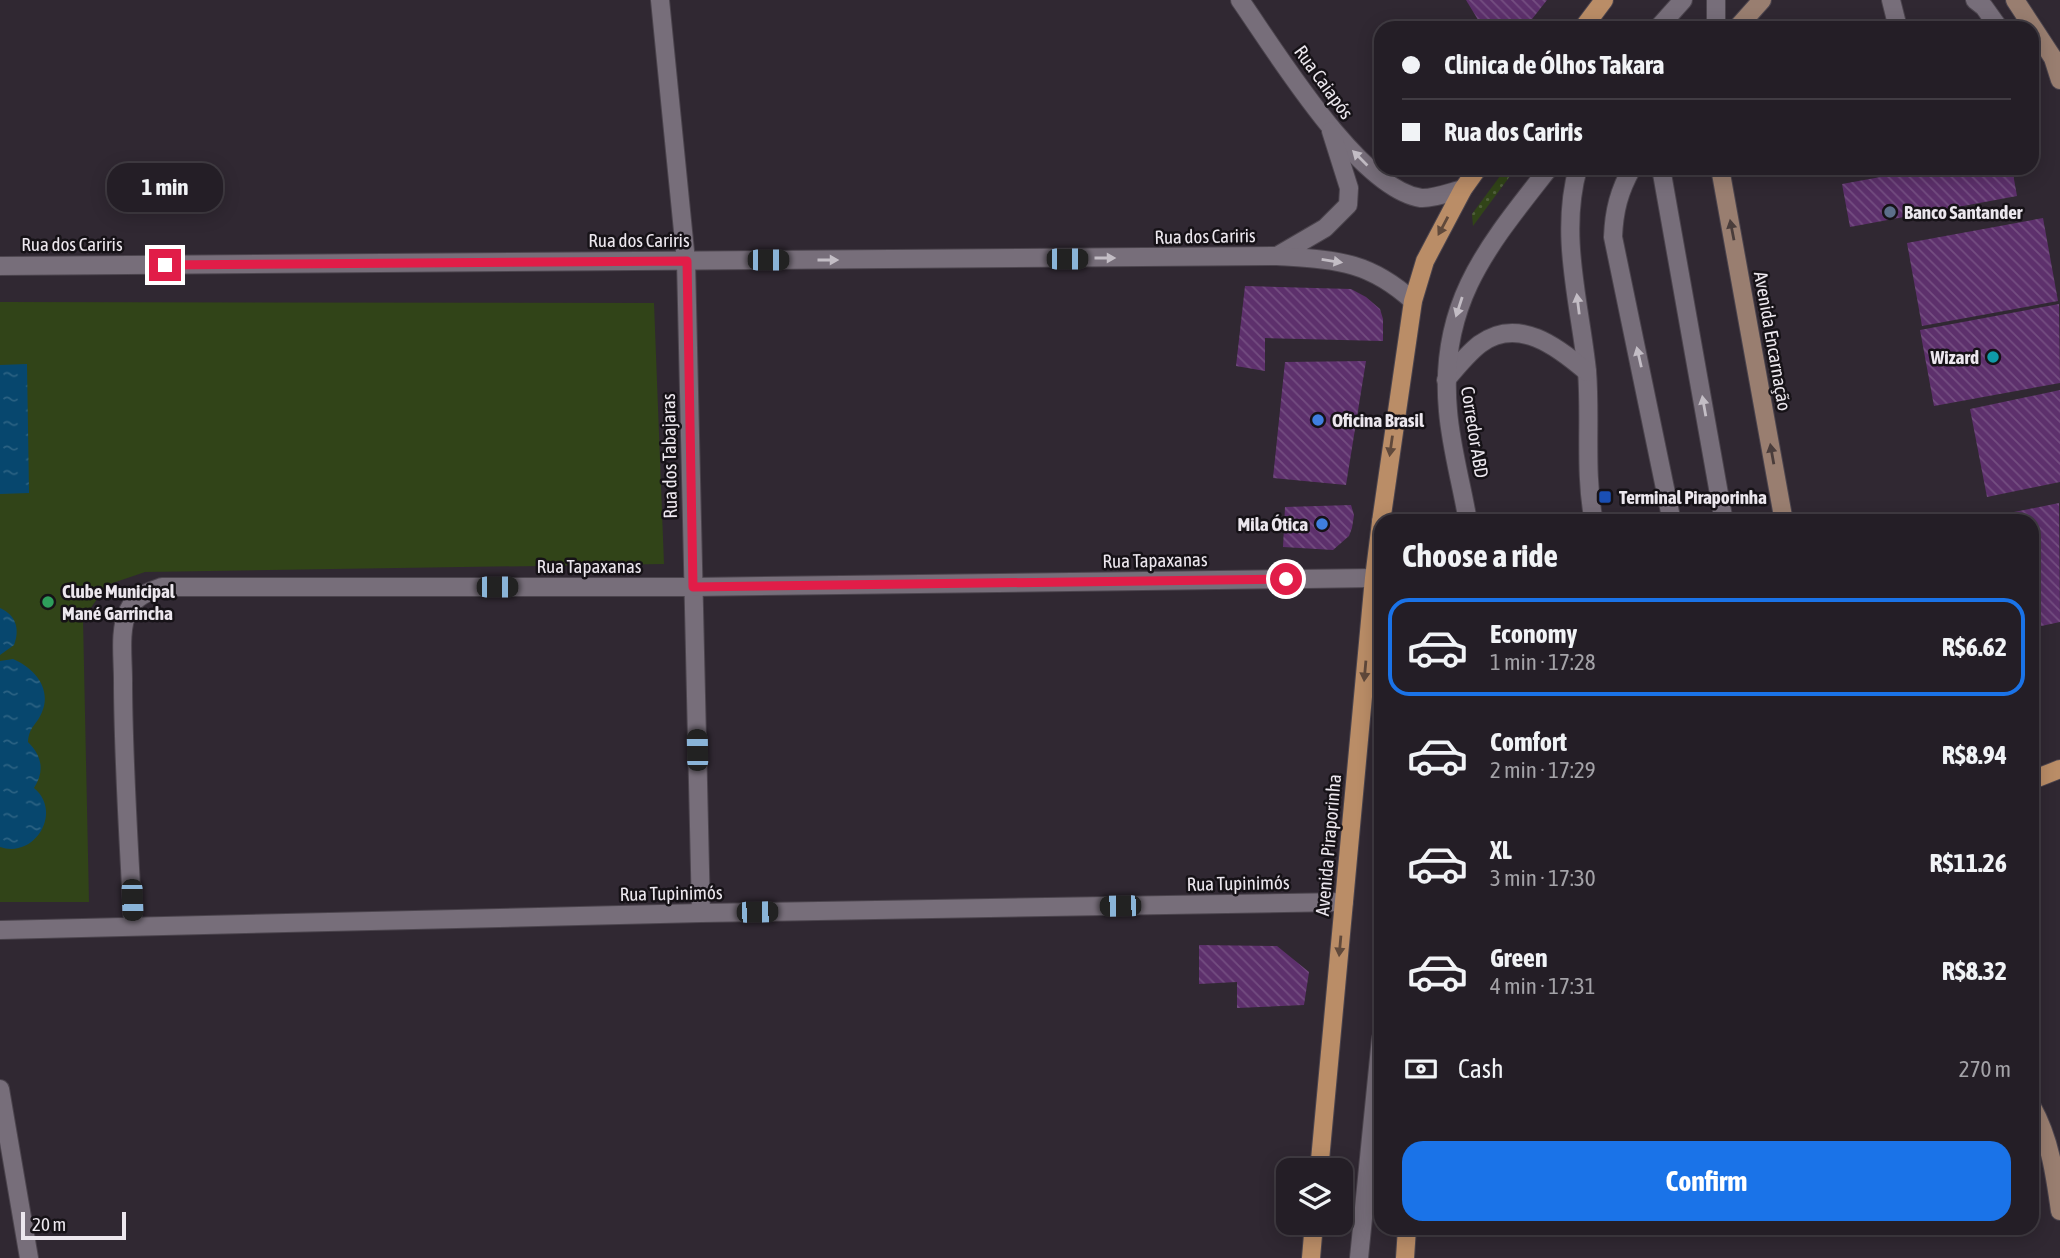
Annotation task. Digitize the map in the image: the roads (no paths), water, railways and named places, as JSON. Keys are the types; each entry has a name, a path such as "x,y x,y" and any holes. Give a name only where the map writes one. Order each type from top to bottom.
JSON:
{"main road":[{"path":"1588,21 1604,0"},
{"name":"Avenida Piraporinha","path":"1382,514 1413,300 1425,261 1463,188 1473,175"},
{"name":"Avenida Piraporinha","path":"1320,1158 1374,615"},
{"path":"2039,777 2060,769"},
{"path":"1311,1258 1313,1235"},
{"path":"1405,1258 1407,1235"}],"street":[{"name":"Rua dos Tabajaras","path":"660,0 687,261 701,913"},
{"name":"Rua Caiapós","path":"1240,0 1329,128 1374,173"},
{"path":"1664,21 1683,0"},
{"path":"1716,0 1716,21"},
{"path":"1743,21 1762,0"},
{"path":"1891,0 1896,21"},
{"path":"1975,0 1994,21"},
{"path":"2015,0 2026,21"},
{"path":"2039,46 2053,58 2060,80"},
{"name":"Rua dos Cariris","path":"1278,257 1325,228 1348,205 1349,188 1329,128"},
{"name":"Rua Caiapós","path":"1376,175 1404,193 1424,198 1463,188"},
{"name":"Corredor ABD","path":"1467,514 1448,414 1446,380 1450,340 1460,302 1474,271 1492,240 1543,175"},
{"path":"1576,175 1570,205 1570,241 1587,372 1593,514"},
{"path":"1628,175 1621,186 1614,213 1613,237 1670,514"},
{"path":"1662,175 1723,514"},
{"name":"Avenida Encarnação","path":"1721,175 1783,514"},
{"name":"Rua dos Cariris","path":"0,266 1278,257 1334,260 1366,270 1385,278 1413,300"},
{"path":"1446,380 1480,344 1499,334 1509,333 1540,339 1561,350 1587,372"},
{"name":"Rua Tapaxanas","path":"133,925 123,720 123,632 128,611 145,593 162,587 1374,586"},
{"name":"Rua Tupinimós","path":"0,930 701,913 1344,902"},
{"path":"0,1089 29,1258"},
{"path":"1359,1258 1374,1111"},
{"path":"2039,1122 2055,1170 2060,1211"}],"water":[{"path":"27,364 29,493 0,494 0,365"},
{"path":"0,608 10,614 17,633 14,645 0,655"},
{"path":"13,659 34,673 45,695 42,712 30,732 28,742 39,758 40,776 34,788 46,809 41,831 34,840 13,849 0,847 0,661"}],"place":[{"name":"Banco Santander","path":"1890,212"},
{"name":"Wizard","path":"1993,357"},
{"name":"Oficina Brasil","path":"1318,420"},
{"name":"Terminal Piraporinha","path":"1605,497"},
{"name":"Mila Ótica","path":"1322,524"},
{"name":"Clube Municipal Mané Garrincha","path":"48,602"}]}
